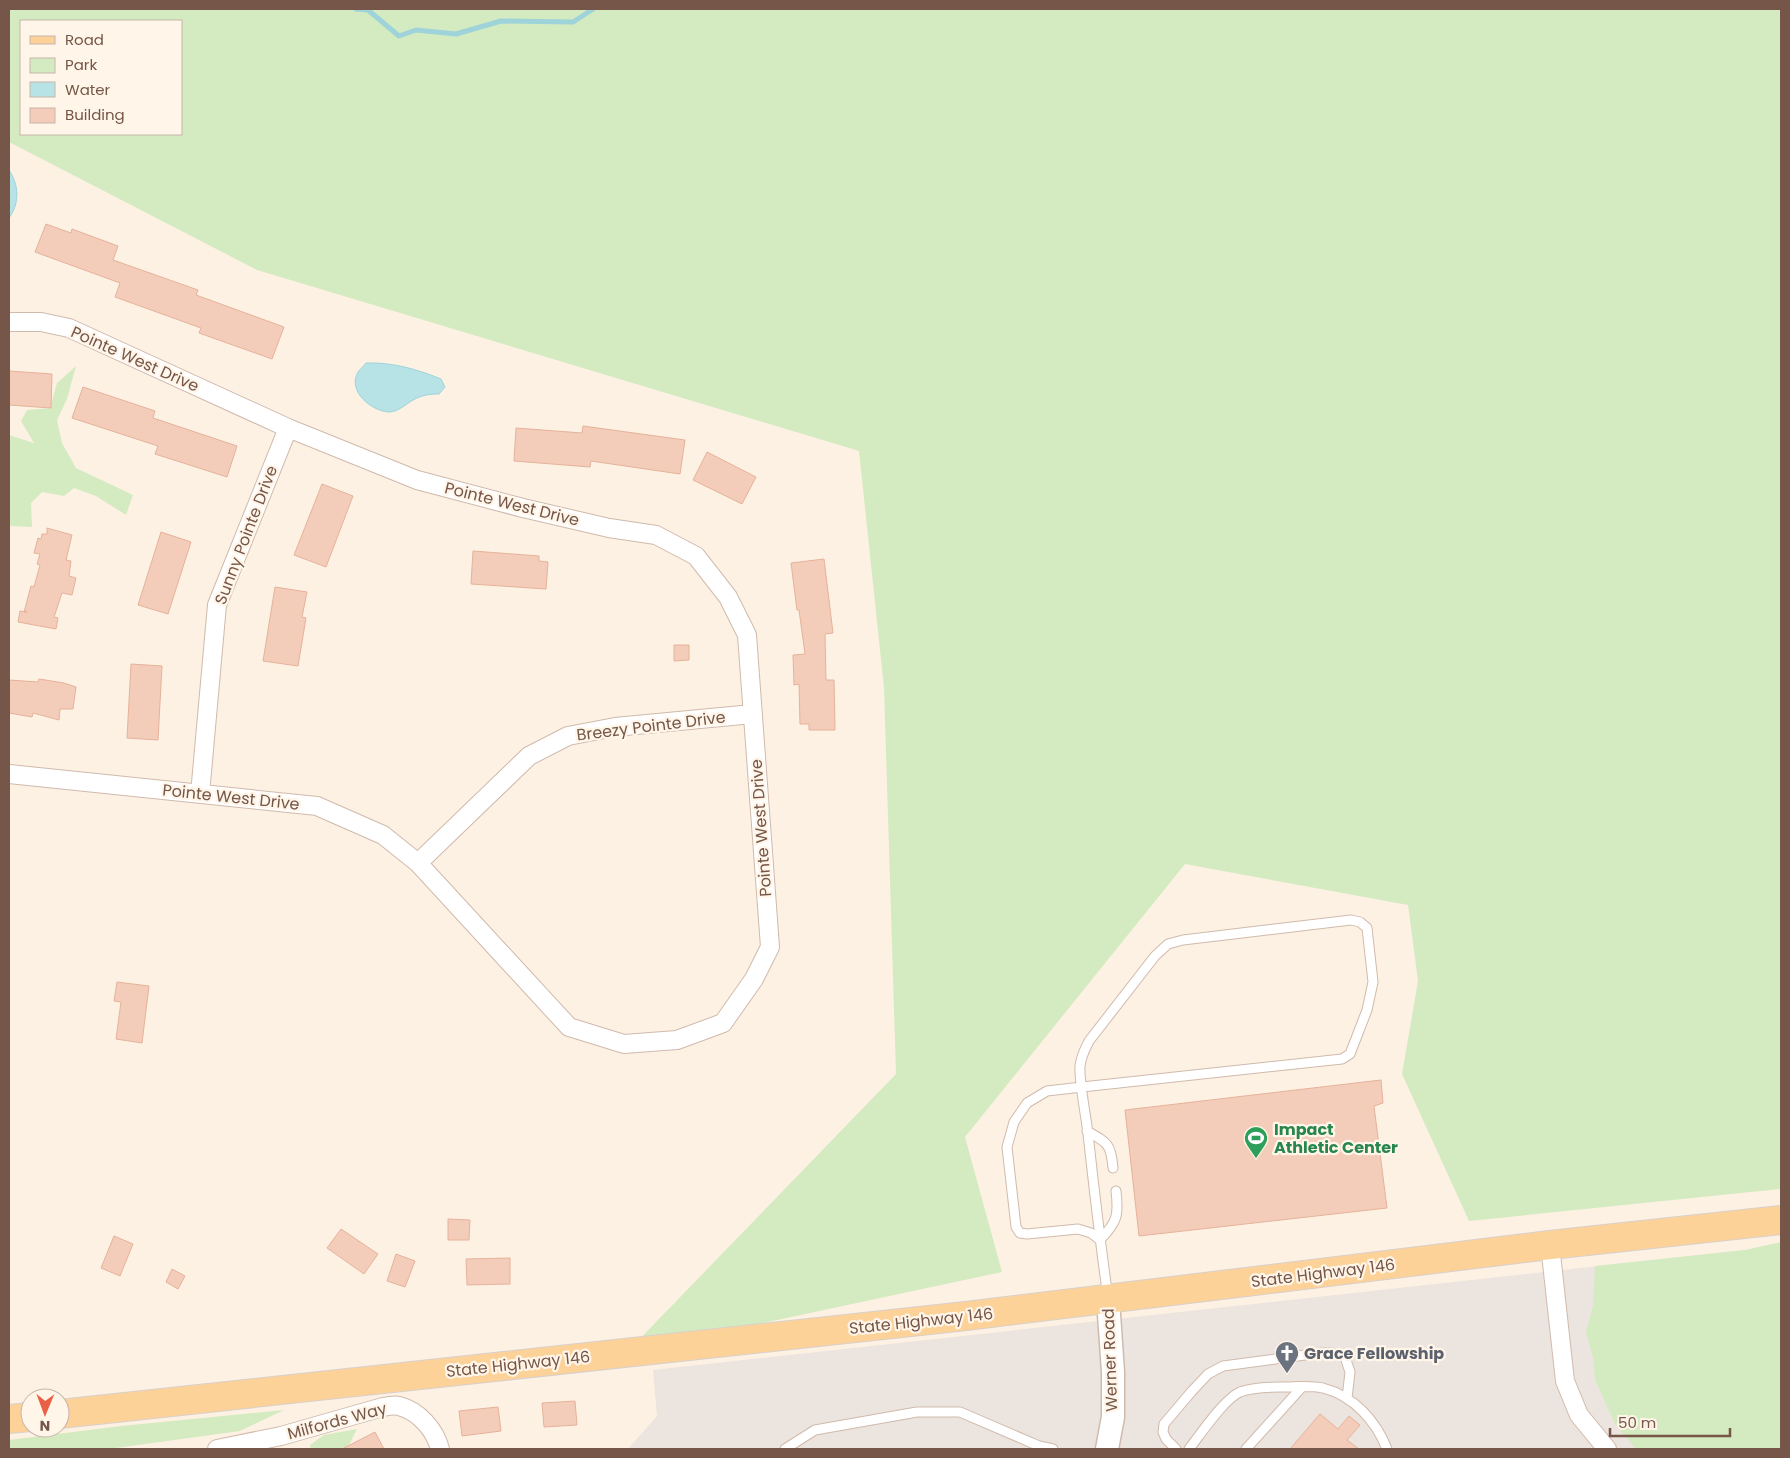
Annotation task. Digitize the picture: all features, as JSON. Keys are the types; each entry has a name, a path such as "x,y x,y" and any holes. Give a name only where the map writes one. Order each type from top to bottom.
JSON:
{"main road":[{"name":"State Highway 146","path":"70,1413 1108,1300 1550,1245 1781,1220"}],"street":[{"name":"Pointe West Drive","path":"9,322 42,322 68,328 288,428 417,480 561,517 609,528 656,535 696,556 728,596 747,635 770,947 754,979 722,1023 676,1040 624,1044 569,1027 418,863 383,835 317,806 9,774"},
{"name":"Sunny Pointe Drive","path":"200,794 216,605 288,428"},
{"name":"Breezy Pointe Drive","path":"418,863 529,756 568,736 615,727 753,714"},
{"path":"1550,1245 1565,1381 1579,1415 1607,1449"},
{"name":"Werner Road","path":"1107,1449 1113,1417 1113,1372 1108,1300"},
{"name":"Milfords Way","path":"217,1449 290,1433 383,1407 398,1406 416,1414 430,1428 440,1449"}],"lane":[{"path":"1100,1240 1091,1233 1078,1229 1027,1234 1020,1233 1016,1227 1007,1147 1014,1122 1027,1103 1047,1091 1082,1087 1342,1059 1350,1054 1367,1010 1373,982 1366,928 1360,922 1351,920 1183,940 1168,944 1155,956 1089,1041 1083,1052 1080,1067 1082,1087 1088,1131 1100,1240 1108,1300"},
{"path":"1088,1131 1103,1140 1111,1149 1113,1168"},
{"path":"1100,1240 1117,1219 1116,1191"},
{"path":"1176,1449 1166,1439 1163,1432 1164,1424 1208,1374 1223,1366 1320,1353 1345,1357 1350,1372 1347,1398"},
{"path":"1246,1449 1302,1387"},
{"path":"1189,1449 1226,1403 1239,1392 1268,1388 1302,1387 1323,1388 1347,1398 1367,1415 1382,1437 1387,1449"},
{"path":"785,1449 814,1430 917,1412 960,1412 1039,1446 1053,1449"}],"shaded area":[{"path":"1745,1250 1779,1449 628,1449 657,1416 653,1370"}],"green space":[{"path":"9,9 1781,9 1781,1189 1469,1221 1402,1074 1418,981 1408,905 1185,864 965,1137 1002,1272 627,1352 896,1074 884,688 859,451 257,270 9,142"},
{"path":"76,366 67,399 57,420 62,443 76,468 133,495 126,515 96,496 74,488 64,496 42,492 31,503 32,527 9,526 9,435 34,443 21,421 27,410 50,408 57,383"},
{"path":"1781,1242 1781,1449 1636,1449 1615,1424 1595,1380 1593,1357 1586,1332 1593,1305 1595,1266 1745,1250"},
{"path":"284,1410 240,1431 109,1449 9,1449 9,1440 70,1438 70,1432"},
{"path":"357,1429 348,1447 349,1449 311,1449 310,1445 324,1435"}],"water":[{"path":"9,170 15,182 17,194 13,212 9,218"},
{"path":"366,363 394,365 423,372 441,379 445,387 439,394 420,397 396,411 382,411 368,404 358,393 355,379"}],"building":[{"path":"46,224 71,233 72,229 118,246 113,260 198,290 196,295 284,327 272,359 199,333 201,328 115,297 120,283 35,252"},
{"path":"9,371 52,374 51,408 9,405"},
{"path":"83,387 155,411 153,418 237,446 227,477 155,454 158,446 72,418"},
{"path":"583,426 685,440 680,474 591,461 590,467 514,461 516,428 582,433"},
{"path":"707,452 756,477 742,504 693,480"},
{"path":"322,484 353,496 326,567 294,555"},
{"path":"47,528 72,535 66,560 71,561 69,576 76,578 72,595 62,593 54,617 58,618 56,629 18,622 20,611 24,612 31,586 34,587 40,565 37,564 40,554 34,553 38,538 41,539 42,534 47,534"},
{"path":"161,532 191,542 168,614 138,605"},
{"path":"473,551 539,556 539,561 548,562 546,589 471,584"},
{"path":"824,559 833,633 825,634 826,680 834,680 835,730 809,730 809,724 800,724 799,684 794,685 793,655 805,654 791,563"},
{"path":"275,587 307,592 302,617 306,618 298,666 263,661"},
{"path":"674,645 689,645 689,660 674,661"},
{"path":"131,664 162,666 158,740 127,738"},
{"path":"39,679 76,687 73,709 60,709 59,720 33,713 32,717 9,713 9,680 38,682"},
{"path":"117,982 149,986 142,1043 116,1039 121,1002 114,1001"},
{"name":"Impact Athletic Center","path":"1381,1080 1383,1103 1374,1106 1387,1208 1139,1236 1125,1110"},
{"path":"448,1219 470,1220 469,1240 448,1240"},
{"path":"341,1229 378,1254 364,1274 327,1248"},
{"path":"114,1236 133,1244 120,1276 101,1268"},
{"path":"396,1254 415,1261 405,1287 387,1281"},
{"path":"510,1258 510,1284 467,1285 466,1259"},
{"path":"172,1269 185,1276 178,1289 166,1282"},
{"path":"575,1401 577,1425 544,1427 542,1403"},
{"path":"498,1407 501,1431 462,1436 459,1411"},
{"path":"1320,1414 1338,1429 1349,1416 1360,1425 1347,1440 1359,1449 1290,1449"},
{"path":"375,1432 384,1449 342,1449"}],"waterway":[{"path":"356,9 368,10 399,36 416,30 456,34 501,21 573,22 593,9"}],"place":[{"name":"Impact Athletic Center","path":"1256,1159"},
{"name":"Grace Fellowship","path":"1287,1374"}]}
